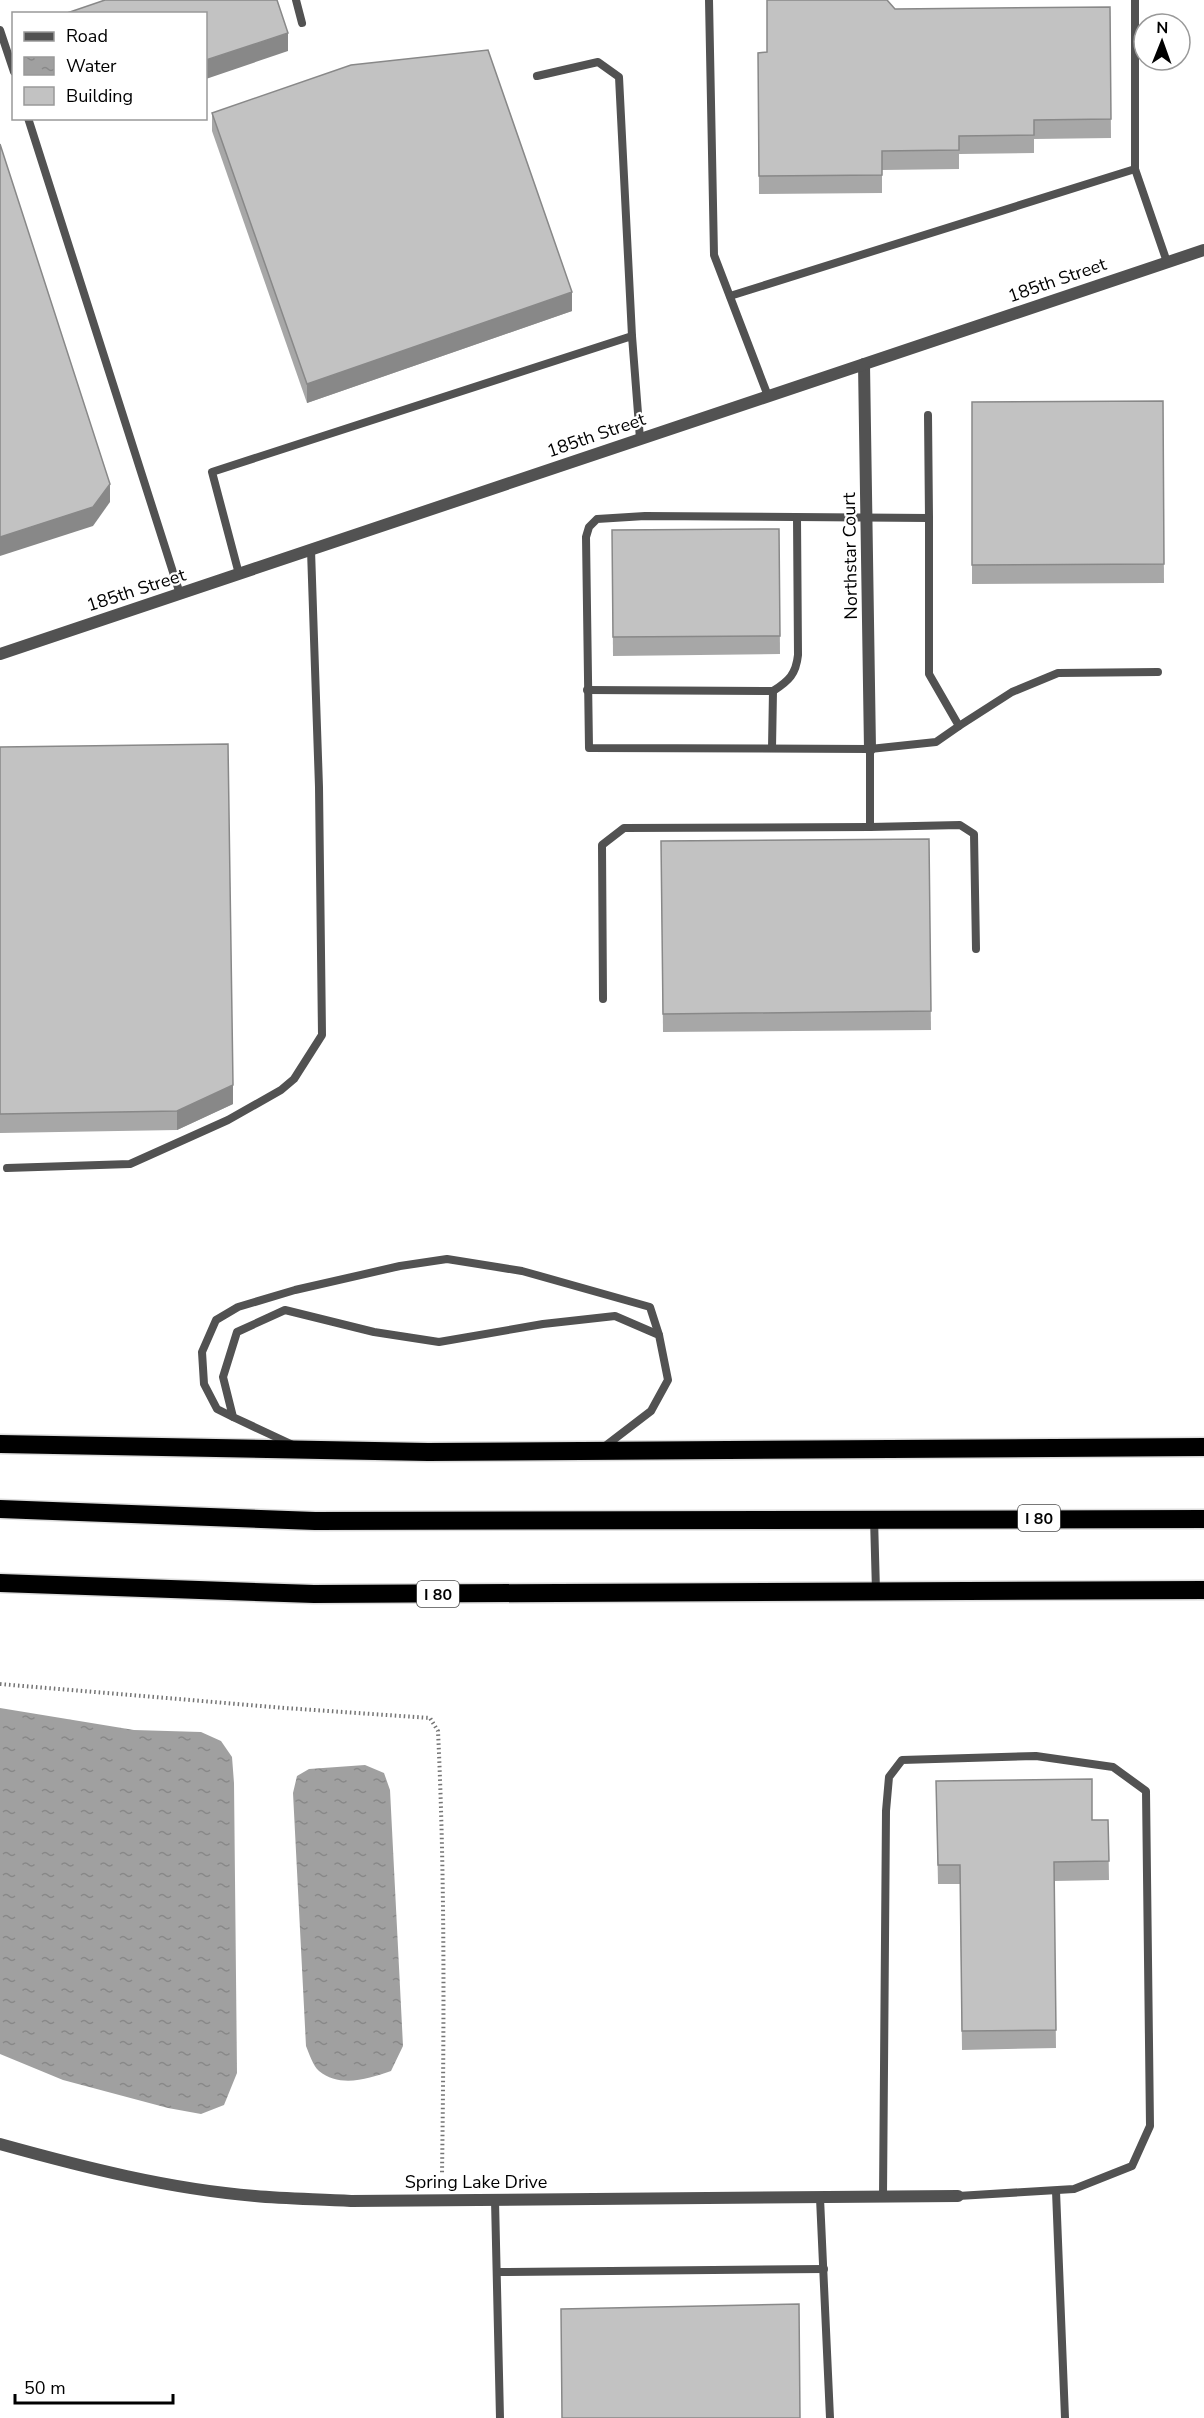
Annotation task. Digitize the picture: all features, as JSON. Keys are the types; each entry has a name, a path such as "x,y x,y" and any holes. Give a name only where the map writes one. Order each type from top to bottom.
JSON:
{"highway":[{"path":"0,1444 428,1452 1204,1447"},
{"name":"I 80","path":"0,1509 315,1521 1204,1519"},
{"name":"I 80","path":"0,1583 314,1594 1204,1590"}],"street":[{"name":"185th Street","path":"0,654 1204,250"},
{"name":"Northstar Court","path":"864,364 870,749"},
{"name":"Spring Lake Drive","path":"0,2144 75,2165 165,2183 255,2196 351,2200 958,2196"}],"lane":[{"path":"296,0 302,23"},
{"path":"709,0 714,255 768,396"},
{"path":"1135,0 1135,169 1167,262"},
{"path":"0,30 12,66"},
{"path":"537,76 598,62 619,77 632,336 640,439"},
{"path":"29,120 180,594"},
{"path":"730,296 1135,169"},
{"path":"239,574 212,472 632,336"},
{"path":"928,415 929,674 959,726"},
{"path":"929,518 645,516 597,519 589,527 586,537 589,748 870,749 936,741 1012,692 1058,673 1158,672"},
{"path":"587,690 773,691 789,681 797,669 797,518"},
{"path":"7,1168 130,1164 228,1120 281,1090 294,1079 322,1035 319,787 312,550"},
{"path":"772,748 773,691"},
{"path":"870,749 870,827"},
{"path":"603,999 602,845 624,828 960,825 974,834 976,949"},
{"path":"305,1450 217,1409 204,1384 202,1352 216,1320 238,1307 296,1290 400,1266 447,1259 522,1271 650,1307 659,1335 668,1380 651,1411 599,1451"},
{"path":"233,1417 223,1377 237,1332 285,1310 374,1332 439,1342 543,1324 615,1316 659,1335"},
{"path":"874,1518 876,1592"},
{"path":"883,2197 886,1811 889,1777 902,1760 1036,1756 1113,1767 1146,1791 1150,2126 1132,2166 1074,2190 958,2196"},
{"path":"1056,2191 1065,2418"},
{"path":"820,2198 830,2418"},
{"path":"495,2200 500,2418"},
{"path":"497,2272 824,2269"}],"path":[{"path":"0,1684 429,1718 438,1731 443,1835 442,2175"}],"water":[{"path":"0,1708 134,1730 201,1732 221,1741 232,1757 237,2073 224,2105 201,2114 168,2108 63,2080 0,2054"},
{"path":"365,1765 384,1773 390,1790 403,2046 391,2071 364,2079 345,2081 319,2071 306,2046 293,1793 297,1776 309,1769"}],"building":[{"path":"105,0 277,0 288,33 207,60 207,12 70,12"},
{"path":"767,0 887,0 895,9 1110,7 1111,119 1034,120 1034,135 959,136 959,150 882,151 882,175 759,176 758,53 767,52"},
{"path":"488,50 572,292 307,384 212,113 351,65"},
{"path":"0,144 110,484 93,507 0,537"},
{"path":"1163,401 1164,564 972,565 972,402"},
{"path":"779,529 780,636 613,637 612,530"},
{"path":"228,744 233,1085 177,1111 0,1114 0,747"},
{"path":"929,839 931,1011 663,1014 661,841"},
{"path":"1092,1779 1092,1820 1108,1820 1109,1861 1054,1862 1056,2030 962,2031 960,1865 938,1865 936,1781"},
{"path":"799,2304 800,2418 562,2418 561,2309"}]}
